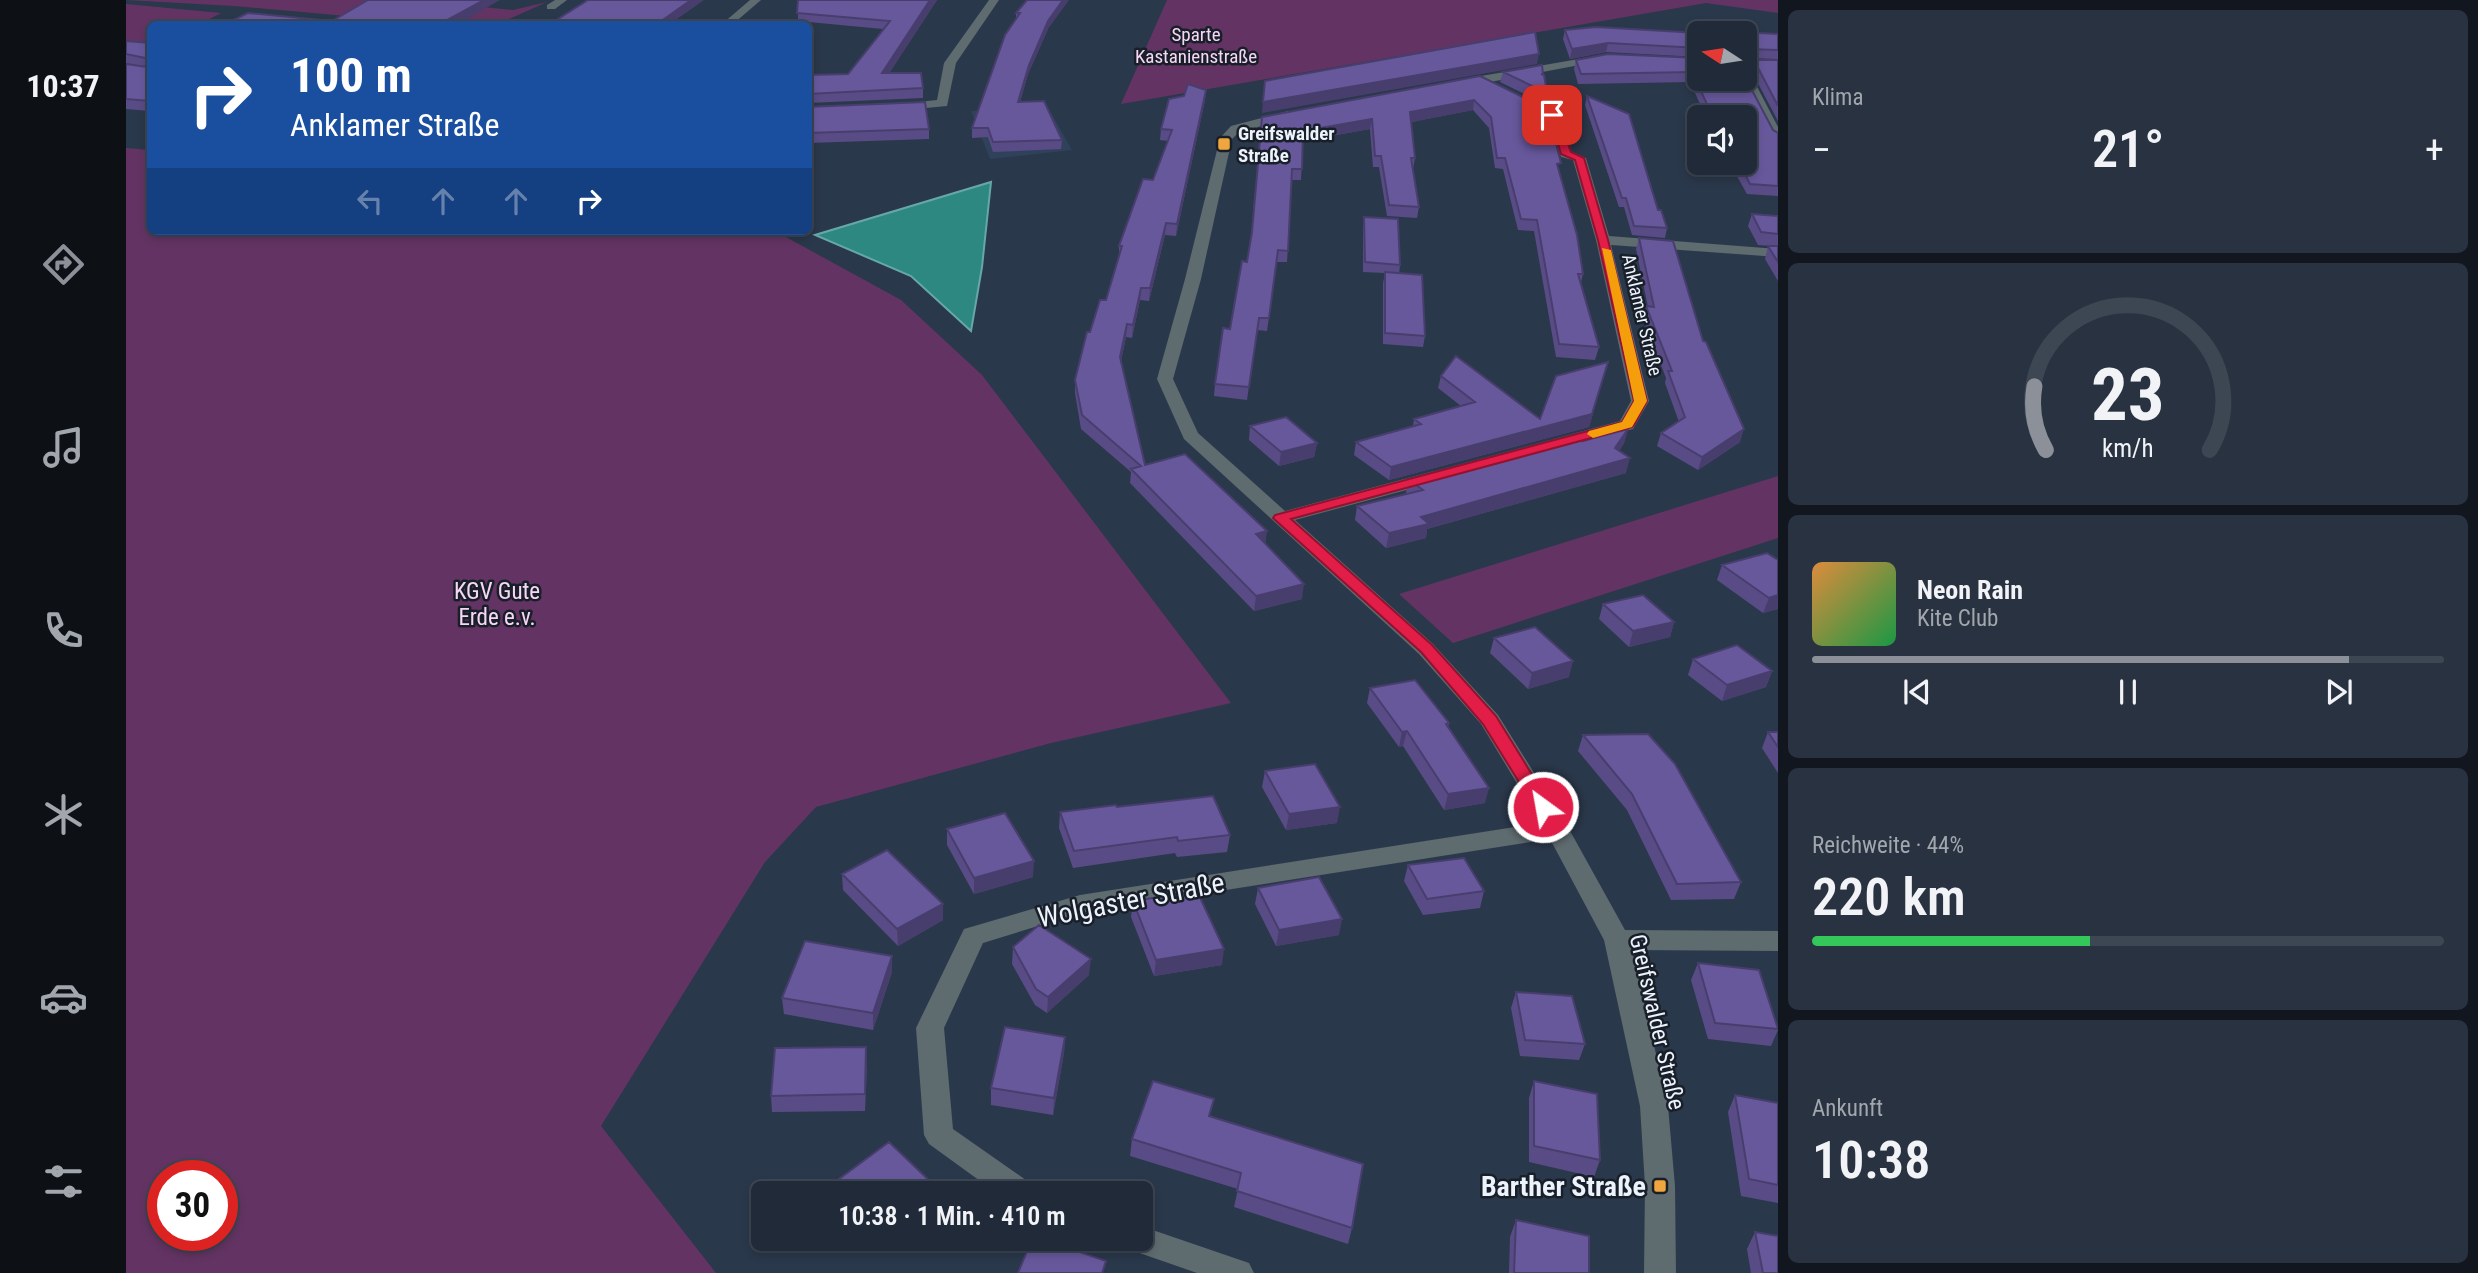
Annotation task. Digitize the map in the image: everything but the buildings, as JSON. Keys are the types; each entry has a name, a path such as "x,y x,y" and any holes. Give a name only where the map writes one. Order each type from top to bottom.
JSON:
{"street":[{"path":"551,7 562,0"},
{"path":"731,21 757,0"},
{"path":"888,108 943,103 950,64 994,0"},
{"path":"1441,87 1585,60 1626,58"},
{"name":"Anklamer Straße","path":"1481,80 1552,115 1566,154 1579,158 1603,240 1640,401 1627,425 1548,446"},
{"path":"1753,91 1778,139"},
{"name":"Greifswalder Straße","path":"1306,111 1235,129 1226,138 1193,279 1165,379 1190,435 1426,649 1490,720 1557,829 1616,940 1654,1107 1660,1186 1660,1273"},
{"path":"1603,240 1778,253"},
{"path":"1280,518 1455,471"},
{"name":"Wolgaster Straße","path":"1004,1181 939,1135 930,1028 973,936 1080,904 1557,829"},
{"path":"1616,940 1778,942"},
{"path":"1153,1244 1238,1273"}],"shaded area":[{"path":"1047,106 1072,150 990,159 971,111"},
{"path":"991,182 982,267 971,331 911,276 815,235"}],"green space":[{"path":"126,0 413,0 513,10 547,2 505,21 404,21 234,6"},
{"name":"Sparte Kastanienstraße","path":"1167,0 1778,0 1778,13 1706,3 1121,104"},
{"path":"126,4 221,13 206,21 147,21 147,53 126,62"},
{"name":"KGV Gute Erde e.v.","path":"126,148 147,150 147,235 782,235 901,300 982,375 1231,703 1051,743 816,807 765,862 601,1126 716,1273 126,1273"},
{"path":"1778,476 1778,538 1453,643 1399,594"}],"slow traffic":[{"path":"1593,434 1627,425 1640,401 1605,250"}],"place":[{"name":"Greifswalder Straße","path":"1224,144"},
{"name":"Barther Straße","path":"1660,1186"}],"route":[{"path":"1543,807 1490,720 1426,649 1280,518 1627,425 1640,401 1603,240 1579,158 1566,154 1552,115"}]}
